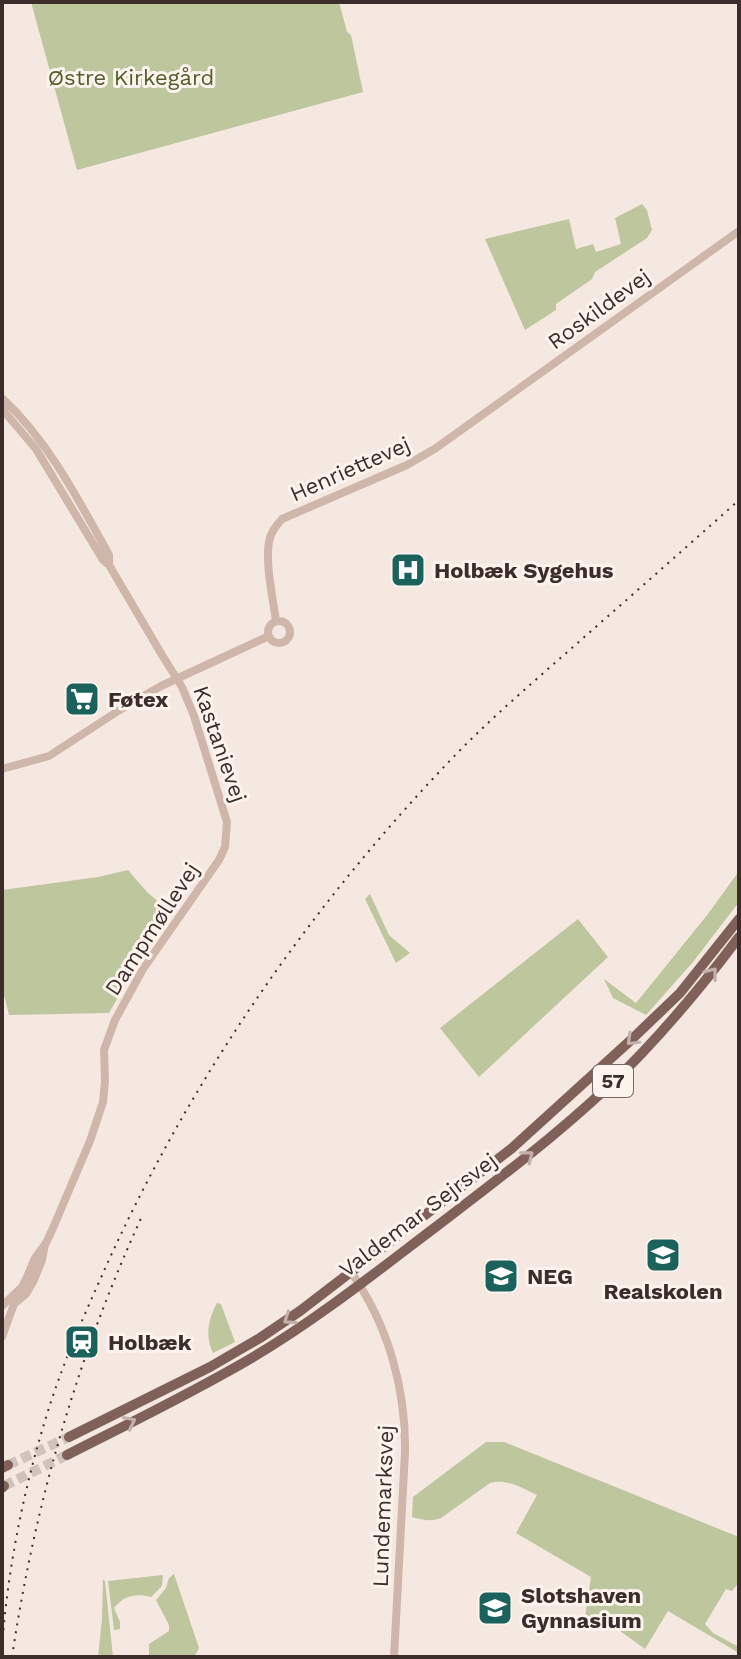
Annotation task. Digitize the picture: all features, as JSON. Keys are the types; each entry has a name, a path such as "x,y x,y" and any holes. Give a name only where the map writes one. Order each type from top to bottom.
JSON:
{"main road":[{"name":"Valdemar Sejrsvej","path":"69,1437 210,1367 260,1338 351,1272 535,1129 680,993 739,919"},
{"name":"Valdemar Sejrsvej","path":"67,1455 255,1355 360,1284 528,1156 641,1054 689,1001 739,937"}],"street":[{"name":"Roskildevej","path":"481,417 739,231"},
{"path":"2,398 26,422 62,472 109,555 109,565"},
{"path":"2,409 36,449 103,560 109,565"},
{"name":"Henriettevej","path":"276,621 269,542 273,530 282,519 412,463 481,417"},
{"name":"Kastanievej","path":"109,565 177,678 201,735 227,822"},
{"path":"276,621 286,623 289,636 284,641 277,643 269,636 268,629 276,621"},
{"path":"2,769 49,756 118,711 177,678 269,636"},
{"name":"Dampmøllevej","path":"46,1243 100,1115 105,1081 104,1050 109,1034 143,969 219,860 225,847 227,822"},
{"path":"2,1306 22,1287 39,1250 46,1243"},
{"path":"2,1337 14,1304 26,1294 34,1280 46,1243"},
{"name":"Lundemarksvej","path":"351,1272 374,1310 387,1342 399,1383 405,1422 394,1657"}],"green space":[{"name":"Østre Kirkegård","path":"31,2 339,2 347,32 351,35 363,92 77,170"},
{"path":"642,204 647,210 652,230 647,238 595,272 592,279 556,304 556,310 525,330 485,239 569,219 576,249 593,244 596,252 621,244 615,218"},
{"path":"128,870 168,910 109,1013 9,1015 2,987 2,890"},
{"path":"739,871 739,902 693,962 646,1015 613,998 604,979 636,1003"},
{"path":"370,894 389,935 410,953 396,963 365,899"},
{"path":"578,919 608,957 479,1077 440,1028"},
{"path":"217,1303 221,1304 235,1342 213,1353 209,1328"},
{"path":"486,1442 504,1442 739,1537 739,1582 732,1591 726,1589 705,1624 713,1633 739,1647 739,1653 668,1611 645,1649 598,1615 590,1626 584,1624 591,1577 516,1533 537,1495 520,1487 502,1482 490,1483 441,1518 426,1520 412,1517 413,1497"},
{"path":"174,1574 199,1648 194,1657 149,1657 149,1644 169,1631 156,1600"},
{"path":"163,1575 162,1586 151,1597 131,1596 114,1608 120,1629 114,1630 108,1581"},
{"path":"103,1579 105,1581 113,1657 98,1657"}],"tunnel":[{"path":"8,1465 69,1437"},
{"path":"4,1486 67,1455"}],"railway":[{"path":"2,1646 8,1587 24,1498 61,1373 100,1280 141,1195 214,1064 298,941 392,824 442,769 502,710 739,500"},
{"path":"12,1657 33,1543 62,1431 98,1321 143,1214"}],"place":[{"name":"Holbæk Sygehus","path":"408,570"},
{"name":"Føtex","path":"82,699"},
{"name":"Realskolen","path":"663,1255"},
{"name":"NEG","path":"501,1276"},
{"name":"Holbæk","path":"82,1342"},
{"name":"Slotshaven Gynnasium","path":"495,1608"}]}
